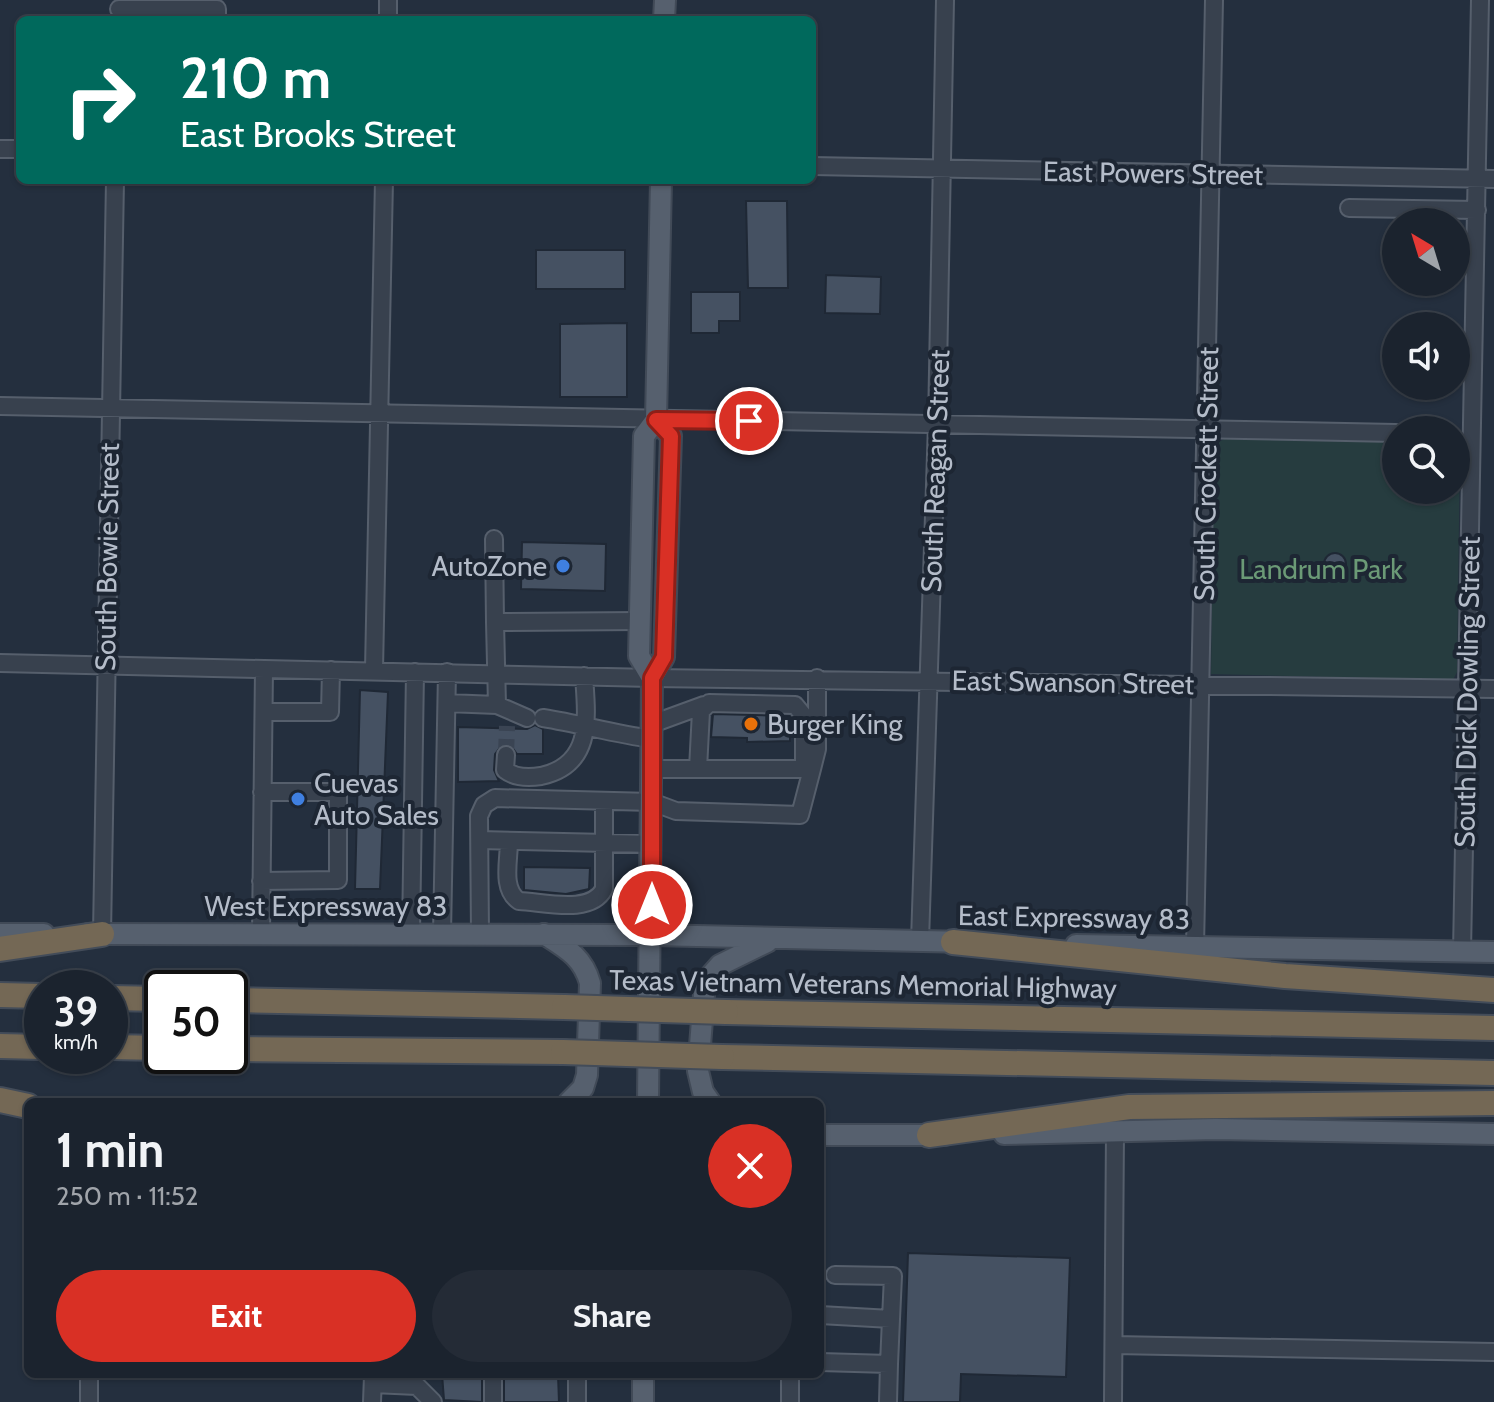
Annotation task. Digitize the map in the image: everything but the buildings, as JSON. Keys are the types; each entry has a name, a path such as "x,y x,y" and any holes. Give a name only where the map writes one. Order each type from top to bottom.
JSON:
{"highway":[{"path":"0,949 102,934"},
{"path":"953,942 1285,976 1494,990"},
{"path":"0,995 24,996"},
{"name":"Texas Vietnam Veterans Memorial Highway","path":"248,1000 1494,1028"},
{"path":"0,1046 24,1047"},
{"path":"248,1049 563,1052 1494,1073"},
{"path":"0,1103 24,1106"},
{"path":"929,1135 1129,1107 1494,1103"}],"main road":[{"path":"652,678 639,656 644,436 656,420 661,184"},
{"path":"648,1098 652,678 664,657 671,436 656,420"},
{"name":"West Expressway 83","path":"0,934 652,935"},
{"path":"544,934 573,952 586,970 590,983 587,1075 583,1088 573,1098"},
{"name":"East Expressway 83","path":"652,935 771,940 1494,952"},
{"path":"707,1098 698,1071 705,982 720,965 771,940"},
{"path":"824,1135 1216,1129 1494,1134"},
{"path":"643,1378 643,1402"}],"street":[{"name":"South Reagan Street","path":"920,941 937,424 945,0"},
{"name":"South Crockett Street","path":"1195,947 1203,686 1214,0"},
{"name":"South Dick Dowling Street","path":"1465,416 1477,210 1486,179 1480,0"},
{"path":"119,10 217,9 217,16"},
{"name":"East Powers Street","path":"816,166 1486,179"},
{"name":"South Bowie Street","path":"102,934 115,184"},
{"path":"374,670 384,184"},
{"path":"1349,208 1477,210"},
{"path":"0,406 1382,433"},
{"name":"South Dick Dowling Street","path":"1462,952 1467,689 1465,504"},
{"path":"494,539 496,673 507,726"},
{"path":"495,622 640,621"},
{"name":"East Swanson Street","path":"0,663 652,678 929,679 1494,689"},
{"path":"261,934 264,669"},
{"path":"264,712 330,712 331,670"},
{"path":"411,934 415,672"},
{"path":"442,934 447,672"},
{"path":"506,755 505,770 511,775 539,776 557,771 579,755 587,725 584,676"},
{"path":"808,769 817,749 817,678"},
{"path":"447,703 502,707 535,718 587,725 601,732 652,732 704,705 795,705 804,716 808,769 800,815 676,811 652,802 495,798 484,805 479,816 480,934"},
{"path":"698,769 704,705"},
{"path":"652,769 808,769"},
{"path":"261,881 338,880 338,792 262,792"},
{"path":"509,841 507,889 512,896 519,901 589,904 600,898 604,889 604,801"},
{"path":"480,840 652,844"},
{"path":"1113,1402 1115,1131"},
{"path":"835,1275 893,1276 888,1402"},
{"path":"824,1315 891,1319"},
{"path":"1114,1345 1494,1352"},
{"path":"824,1362 889,1364"},
{"path":"89,1378 89,1402"},
{"path":"493,1378 493,1402"},
{"path":"577,1378 577,1402"},
{"path":"790,1378 790,1402"},
{"path":"372,1402 373,1379 417,1386 433,1402"}],"green space":[{"name":"Landrum Park","path":"1224,439 1382,442 1382,504 1459,504 1457,672 1453,680 1211,674 1214,445"}],"tunnel":[{"path":"506,755 507,726"}],"place":[{"name":"AutoZone","path":"563,566"},
{"name":"Burger King","path":"751,724"},
{"name":"Cuevas Auto Sales","path":"298,799"}],"route":[{"path":"652,905 652,678 664,657 671,436 656,420 749,421"}]}
